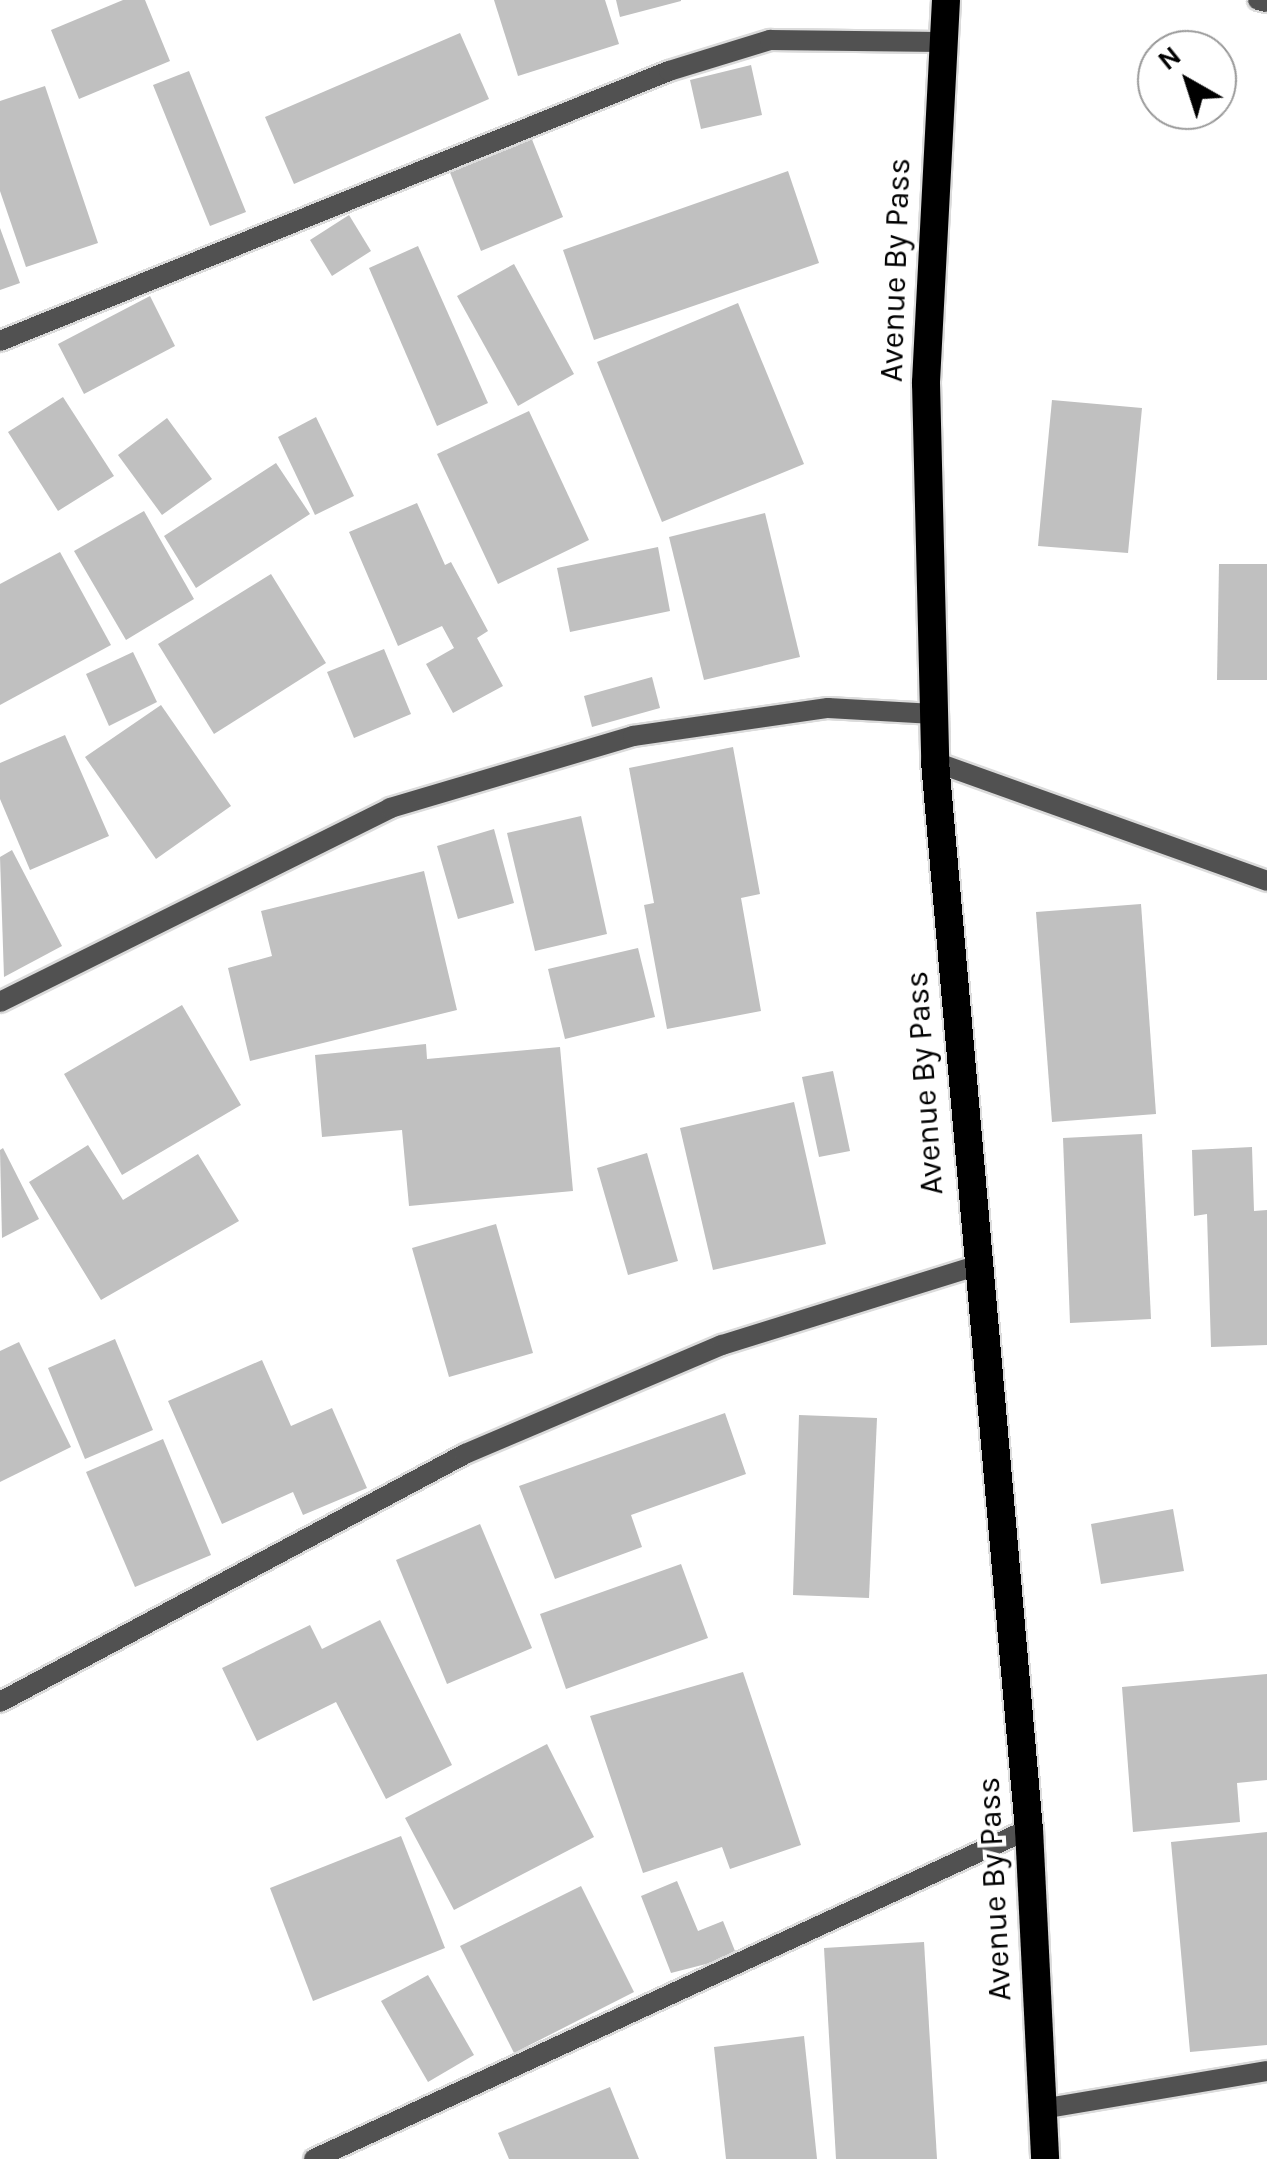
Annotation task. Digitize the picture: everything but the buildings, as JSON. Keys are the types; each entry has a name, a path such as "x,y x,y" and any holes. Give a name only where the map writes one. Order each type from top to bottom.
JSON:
{"highway":[{"name":"Avenue By Pass","path":"946,0 940,42 926,383 935,762 975,1266 1029,1830 1044,2159"}],"street":[{"path":"1258,0 1267,2"},
{"path":"0,342 668,71 770,40 940,42"},
{"path":"0,1002 390,808 633,736 828,708 934,714"},
{"path":"935,762 1267,881"},
{"path":"0,1702 465,1454 722,1345 975,1266"},
{"path":"314,2159 1029,1830"},
{"path":"1042,2110 1267,2071"}]}
